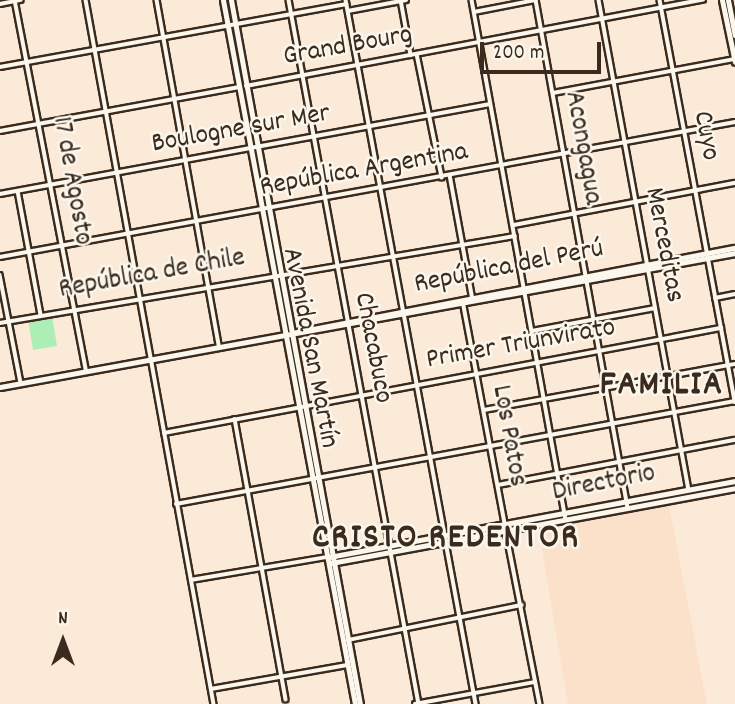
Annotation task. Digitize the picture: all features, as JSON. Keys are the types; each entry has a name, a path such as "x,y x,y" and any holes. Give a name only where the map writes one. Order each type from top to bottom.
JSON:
{"main road":[{"name":"Avenida San Martín","path":"223,0 250,148 282,279 302,406 357,704"},
{"name":"Avenida San Martín","path":"231,0 258,146 273,273 302,406"},
{"path":"725,0 735,36"},
{"path":"725,0 735,60"},
{"name":"República del Perú","path":"0,387 735,250"},
{"name":"Directorio","path":"330,560 566,517 689,493 735,481"},
{"name":"Directorio","path":"689,493 735,488"},
{"name":"Avenida San Martín","path":"345,640 347,665 357,704"}],"street":[{"path":"0,4 21,0"},
{"path":"86,0 214,704"},
{"path":"157,0 219,345"},
{"name":"Chacabuco","path":"289,0 417,704"},
{"path":"348,11 403,0 411,55"},
{"path":"472,0 566,517"},
{"path":"474,12 536,0"},
{"name":"Acongagua","path":"536,0 627,505"},
{"name":"Merceditas","path":"599,0 689,493"},
{"name":"Cuyo","path":"660,0 735,402"},
{"name":"Grand Bourg","path":"0,131 704,0"},
{"name":"17 de Agosto","path":"15,1 41,124 86,370"},
{"path":"0,67 346,2 401,312 476,704"},
{"path":"417,54 442,177"},
{"path":"553,93 735,60"},
{"name":"Boulogne sur Mer","path":"0,194 490,104"},
{"name":"República Argentina","path":"0,257 625,144 735,121"},
{"path":"450,176 473,299"},
{"path":"513,225 735,183"},
{"path":"18,191 41,315"},
{"name":"República de Chile","path":"0,323 273,273 282,279 515,236"},
{"path":"0,275 21,383"},
{"path":"715,298 735,294"},
{"name":"Los Patos","path":"463,301 540,704"},
{"path":"532,331 655,308"},
{"name":"Primer Triunvirato","path":"164,433 721,328"},
{"path":"484,410 735,364"},
{"path":"176,504 735,402"},
{"path":"235,419 286,699"},
{"path":"498,485 735,440"},
{"name":"Directorio","path":"191,580 330,560"},
{"path":"345,640 521,605"},
{"path":"211,689 347,665"},
{"path":"417,704 535,682"}],"shaded area":[{"path":"669,505 707,704 568,704 539,531"}],"green space":[{"path":"52,315 57,346 33,350 28,319"}],"district":[{"name":"FAMILIA","path":"662,386"},
{"name":"CRISTO REDENTOR","path":"446,539"}]}
